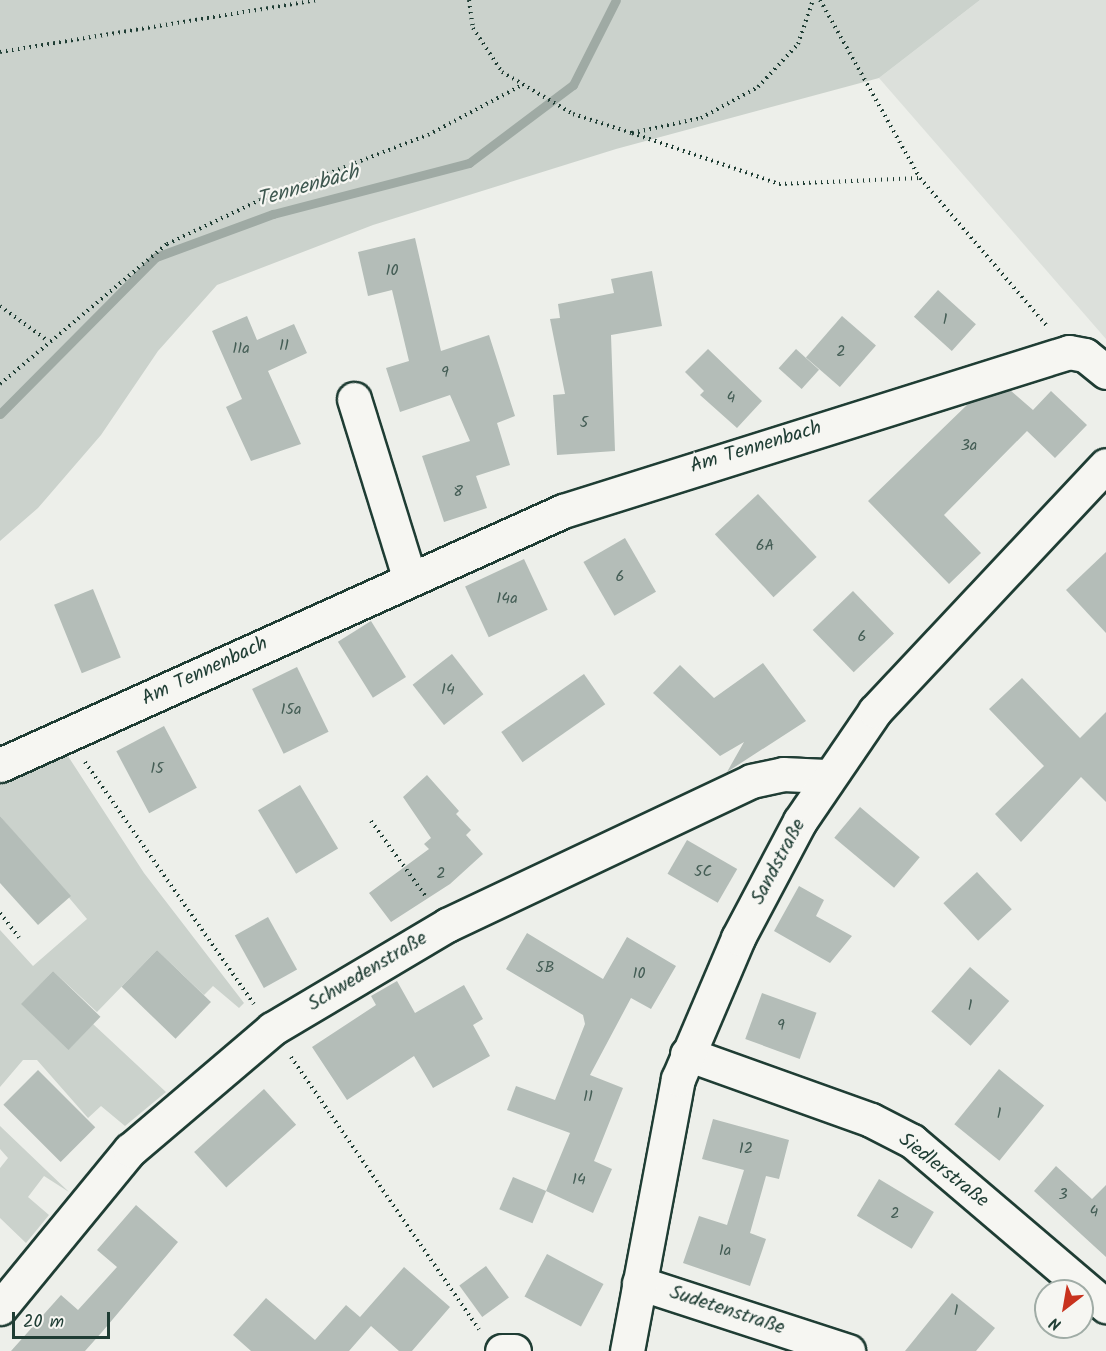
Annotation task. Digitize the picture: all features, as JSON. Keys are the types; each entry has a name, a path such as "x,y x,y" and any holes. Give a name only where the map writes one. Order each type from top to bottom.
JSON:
{"street":[{"path":"1069,352 1085,356 1106,372"},
{"name":"Am Tennenbach","path":"0,765 409,577 573,507 1069,352"},
{"path":"354,399 409,577"},
{"name":"Sandstraße","path":"627,1351 670,1109 687,1054 738,938 826,776 874,711 1106,465"},
{"name":"Schwedenstraße","path":"0,1308 95,1189 190,1094 272,1029 447,925 751,781 783,774 826,776"},
{"name":"Siedlerstraße","path":"687,1054 871,1120 912,1141 1106,1306"},
{"name":"Sudetenstraße","path":"639,1283 848,1351"},
{"path":"502,1351 514,1351"}],"path":[{"path":"0,52 317,0"},
{"path":"469,0 473,28 486,54 522,85 573,114 768,183 920,178"},
{"path":"632,133 701,118 758,87 798,44 813,0"},
{"path":"820,0 920,178 1069,352"},
{"path":"0,384 47,340 167,244 260,200 428,135 522,85"},
{"path":"0,306 47,340"},
{"path":"370,821 447,925"},
{"path":"0,913 19,937"}],"shaded area":[{"path":"0,0 980,0 879,78 616,149 373,225 217,285 158,351 101,435 38,508 0,541"},
{"path":"980,0 1106,0 1106,339 879,78"},
{"path":"64,750 144,873 244,1003 239,1008 213,986 204,995 157,950 97,1012 53,971 22,1004 69,1049 93,1024 166,1092 125,1126 101,1106 88,1118 37,1060 23,1060 0,1087 0,930 33,966 87,919 0,816 0,781"},
{"path":"0,1126 69,1192 44,1176 28,1197 49,1215 26,1243 0,1218 0,1168 8,1158 0,1149"}],"building":[{"path":"415,238 441,351 489,335 515,416 497,423 510,465 476,476 487,508 444,522 422,456 470,441 450,395 400,412 386,368 409,361 392,290 368,296 358,252"},
{"path":"652,271 662,326 611,335 615,451 557,455 553,395 565,394 550,319 560,318 558,304 614,293 611,279"},
{"path":"938,290 976,324 952,351 914,317"},
{"path":"247,316 257,340 294,324 307,353 268,371 301,444 251,461 226,407 242,399 212,331"},
{"path":"842,316 876,346 840,387 806,358"},
{"path":"708,349 762,401 737,428 700,395 704,391 685,372"},
{"path":"796,349 819,370 802,389 779,368"},
{"path":"1010,390 1033,410 1051,391 1087,425 1055,458 1027,431 944,515 981,553 949,584 868,501 969,403"},
{"path":"758,494 817,557 774,597 715,534"},
{"path":"625,538 656,592 614,616 583,562"},
{"path":"1106,552 1106,633 1066,590"},
{"path":"524,559 548,610 489,637 465,586"},
{"path":"93,589 121,658 82,673 54,605"},
{"path":"853,591 894,633 854,672 813,630"},
{"path":"371,621 406,677 373,698 338,642"},
{"path":"452,654 483,694 444,725 413,685"},
{"path":"763,663 806,721 727,772 744,742 720,756 653,693 680,665 714,698"},
{"path":"297,667 329,732 284,754 252,689"},
{"path":"584,674 605,704 522,762 501,732"},
{"path":"1022,678 1080,738 1106,712 1106,802 1081,777 1021,842 995,814 1044,766 989,709"},
{"path":"164,726 197,788 149,813 116,751"},
{"path":"427,775 459,811 456,814 471,830 466,835 483,854 450,884 391,922 369,893 429,849 424,844 431,838 403,797"},
{"path":"300,785 338,848 296,874 258,810"},
{"path":"860,807 920,857 894,888 834,838"},
{"path":"0,816 71,896 38,925 0,883"},
{"path":"687,840 737,869 718,903 668,874"},
{"path":"977,872 1012,909 978,941 943,903"},
{"path":"799,886 824,900 816,916 852,936 830,963 774,931"},
{"path":"268,917 297,969 264,988 235,935"},
{"path":"527,933 603,979 627,937 676,966 651,1009 631,998 590,1075 623,1088 594,1161 612,1169 593,1213 546,1191 570,1133 507,1110 516,1086 555,1100 585,1024 583,1015 506,969"},
{"path":"157,950 211,1002 176,1039 122,987"},
{"path":"970,967 1009,1001 971,1046 931,1012"},
{"path":"53,971 100,1017 69,1050 21,1004"},
{"path":"397,981 415,1013 464,985 483,1019 473,1025 490,1056 433,1088 414,1056 347,1100 312,1047 376,1005 371,996"},
{"path":"762,993 817,1013 800,1059 745,1039"},
{"path":"999,1069 1044,1106 999,1161 954,1124"},
{"path":"38,1070 95,1127 61,1162 3,1105"},
{"path":"264,1089 296,1125 226,1188 194,1152"},
{"path":"713,1119 789,1140 779,1179 766,1176 750,1233 766,1239 750,1286 683,1263 699,1216 727,1225 744,1170 702,1159"},
{"path":"1056,1166 1092,1199 1106,1185 1106,1257 1034,1191"},
{"path":"513,1177 546,1191 532,1223 499,1209"},
{"path":"879,1179 934,1212 912,1249 857,1216"},
{"path":"136,1205 178,1242 102,1332 85,1351 11,1351 61,1295 78,1310 117,1267 97,1250"},
{"path":"547,1254 604,1284 581,1326 524,1296"},
{"path":"486,1266 509,1298 482,1317 459,1285"},
{"path":"404,1267 450,1307 412,1351 399,1351 371,1326 349,1351 251,1351 233,1335 266,1298 315,1340 346,1305 360,1317"},
{"path":"952,1293 995,1328 976,1351 905,1351"}],"waterway":[{"name":"Tennenbach","path":"0,414 156,257 273,214 469,163 573,85 616,0"}]}
